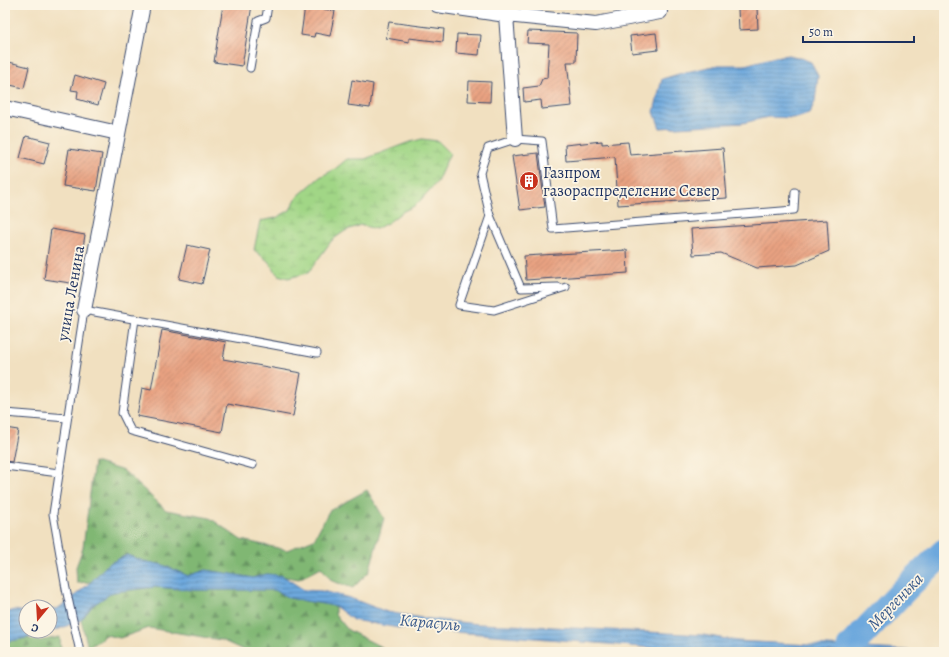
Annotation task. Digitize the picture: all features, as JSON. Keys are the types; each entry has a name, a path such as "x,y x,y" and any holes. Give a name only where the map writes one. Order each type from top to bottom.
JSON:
{"street":[{"name":"улица Ленина","path":"84,310 143,5"},
{"path":"437,5 507,10 596,24 660,12"},
{"path":"507,10 515,139"},
{"path":"5,108 118,132"}],"lane":[{"path":"250,68 258,21 266,18 268,5"},
{"path":"488,211 521,288 566,287 494,310 459,305 490,216 488,211 480,173 488,148 515,139 542,141 553,229 794,210 795,192"},
{"path":"84,310 317,353"},
{"name":"улица Ленина","path":"80,652 66,589 53,514 84,310"},
{"path":"135,319 122,413 131,432 253,465"},
{"path":"5,413 67,418"},
{"path":"5,466 59,473"}],"green space":[{"path":"422,139 438,141 450,153 437,182 416,205 402,212 389,222 376,229 360,225 345,231 332,240 308,273 288,278 278,275 268,261 254,250 260,221 276,218 290,210 297,197 320,177 335,169 347,159 365,159"},
{"path":"94,462 124,471 166,510 210,518 241,540 287,550 314,539 329,511 367,490 384,518 369,572 353,588 332,581 321,567 299,579 267,574 253,578 206,570 188,576 163,565 143,561 127,555 108,564 91,582 77,583 76,567 83,548"},
{"path":"155,587 194,590 275,590 289,598 335,606 335,614 348,630 387,650 388,652 248,652 221,640 149,628 120,638 106,635 88,648 81,620 93,605 113,592"},
{"path":"60,637 61,652 5,652 5,642 21,639 38,641 58,639"}],"water":[{"path":"788,55 811,62 818,76 815,102 809,114 797,118 768,117 743,123 660,128 654,112 662,79 718,65 745,65"},
{"name":"Карасуль","path":"127,555 143,561 163,565 188,576 206,570 253,578 267,574 283,576 304,590 322,591 350,598 387,612 422,618 477,624 703,635 738,641 937,652 701,652 399,628 353,620 335,606 289,598 275,590 194,590 155,587 113,592 93,605 81,620 58,629 58,608 91,582 108,564"},
{"path":"14,610 18,611 18,639 21,639 5,642 5,613"}],"building":[{"path":"223,5 252,5 242,66 214,62"},
{"path":"305,6 335,11 330,36 315,33 314,37 301,35"},
{"path":"757,8 758,29 739,30 738,9"},
{"path":"389,22 444,29 443,42 409,38 409,42 386,38"},
{"path":"528,31 577,33 576,62 567,62 572,106 542,109 541,100 524,102 523,88 539,86 542,79 547,78 549,44 527,43"},
{"path":"656,33 658,50 632,53 630,36"},
{"path":"457,34 481,35 479,55 456,53"},
{"path":"5,61 29,67 24,88 5,84"},
{"path":"75,75 104,84 98,105 77,99 78,91 71,90"},
{"path":"352,80 373,84 370,108 348,105"},
{"path":"469,81 491,82 490,102 468,101"},
{"path":"26,136 50,142 44,164 20,158"},
{"path":"602,141 602,144 628,142 630,155 723,148 727,198 618,205 615,157 566,161 565,145"},
{"path":"69,149 102,154 96,191 63,186"},
{"name":"Газпром газораспределение Север","path":"538,153 545,207 520,210 512,156"},
{"path":"827,220 829,251 797,265 757,268 721,253 693,255 691,229"},
{"path":"51,229 85,235 77,284 44,279"},
{"path":"187,245 210,250 202,284 179,279"},
{"path":"627,250 628,273 526,280 524,256"},
{"path":"162,330 226,342 223,359 301,373 293,416 227,404 222,432 137,416 142,388 151,390"},
{"path":"5,428 18,430 12,462 5,461"}],"waterway":[{"name":"Мергенька","path":"849,652 850,647 909,585 944,552"}],"place":[{"name":"Газпром газораспределение Север","path":"529,181"}]}
